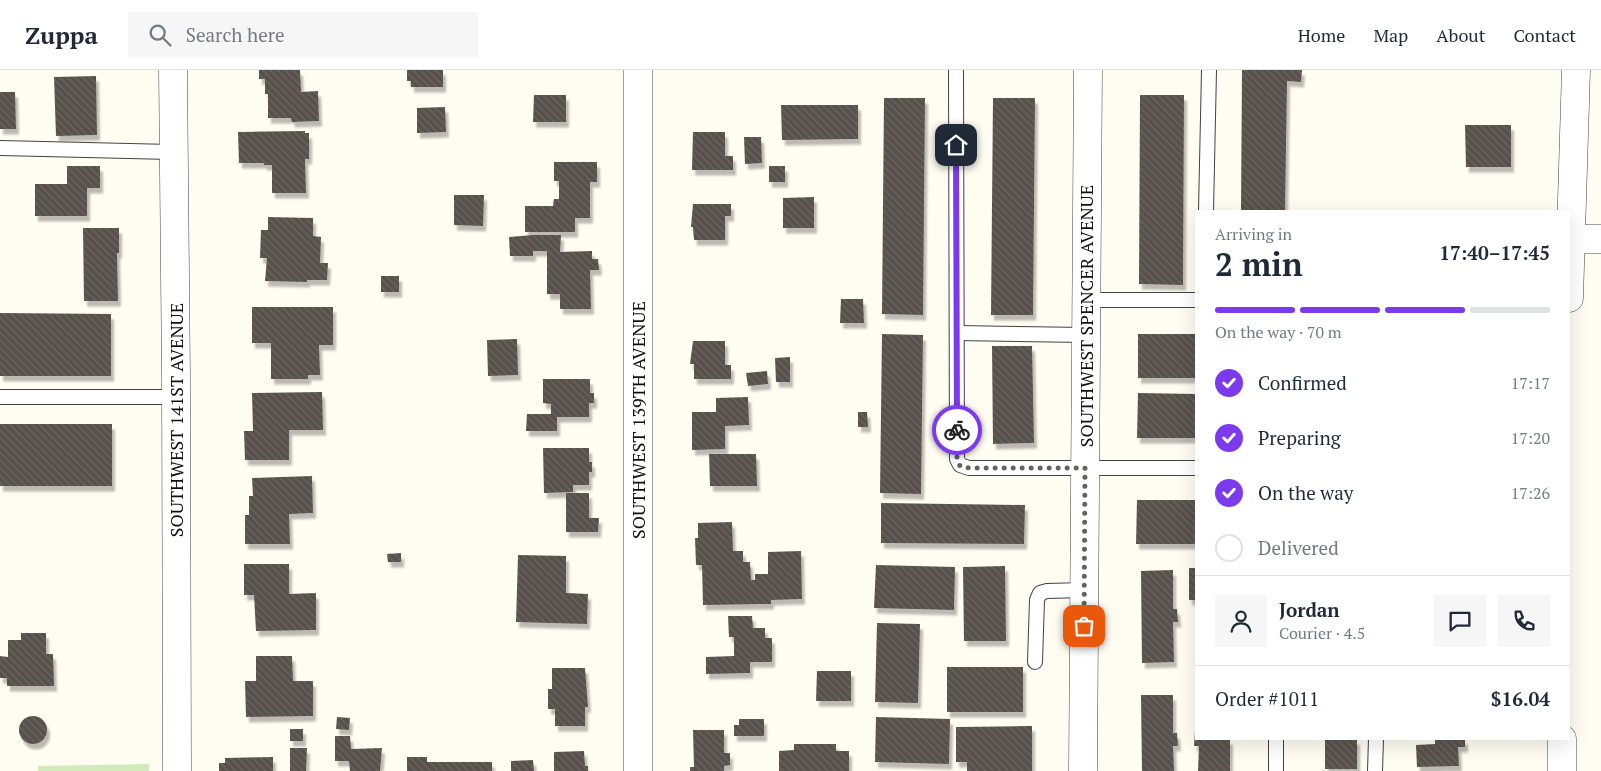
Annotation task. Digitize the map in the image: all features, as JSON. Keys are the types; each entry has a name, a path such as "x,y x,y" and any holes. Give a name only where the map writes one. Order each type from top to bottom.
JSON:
{"street":[{"name":"SOUTHWEST 141ST AVENUE","path":"172,70 176,396 177,771"},
{"name":"SOUTHWEST 139TH AVENUE","path":"638,70 638,771"},
{"name":"SOUTHWEST SPENCER AVENUE","path":"1083,771 1088,70"},
{"path":"1570,268 1576,70"},
{"path":"1571,238 1601,238"},
{"path":"1562,740 1562,771"}],"lane":[{"path":"956,70 957,459 960,466 969,468 1195,468"},
{"path":"1206,210 1209,70"},
{"path":"0,148 172,152"},
{"path":"1086,300 1195,300"},
{"path":"957,333 1086,335"},
{"path":"0,396 176,396"},
{"path":"1035,662 1037,600 1040,593 1047,591 1084,590"},
{"path":"1276,740 1276,771"},
{"path":"1376,740 1376,771"}],"green space":[{"path":"149,764 149,771 38,771 38,766"}],"building":[{"path":"259,70 300,70 301,92 318,91 319,121 292,122 291,118 268,118 268,94 265,94 265,79 259,79"},
{"path":"407,70 443,70 443,87 411,87 411,81 407,81"},
{"path":"1242,70 1302,70 1301,82 1287,81 1285,210 1241,210"},
{"path":"96,76 97,135 56,136 54,77"},
{"path":"0,92 15,92 16,129 0,129"},
{"path":"534,95 566,95 566,122 533,122"},
{"path":"1140,95 1184,95 1183,285 1139,284"},
{"path":"884,98 925,98 923,315 882,314"},
{"path":"993,98 1035,98 1033,315 991,315"},
{"path":"781,105 858,105 858,139 782,140"},
{"path":"445,107 446,132 417,133 417,108"},
{"path":"1465,125 1511,125 1511,167 1466,167"},
{"path":"305,131 305,133 309,133 309,159 305,159 306,193 272,193 272,165 264,165 264,163 239,163 238,132"},
{"path":"693,132 725,132 725,156 733,156 733,170 692,170"},
{"path":"744,137 761,137 762,163 745,164"},
{"path":"554,162 597,162 597,182 590,182 590,218 575,218 575,232 525,232 525,206 553,206 554,199 559,199 559,181 554,181"},
{"path":"67,166 100,166 100,188 87,188 87,216 35,216 35,184 67,184"},
{"path":"769,166 785,166 785,182 769,182"},
{"path":"454,195 484,195 483,226 454,225"},
{"path":"814,197 814,228 783,228 783,198"},
{"path":"693,204 731,204 731,216 725,216 725,240 694,240 693,227 691,227"},
{"path":"268,217 313,218 313,236 321,237 320,263 328,263 327,280 307,280 307,282 265,281 267,258 260,258 261,230 268,230"},
{"path":"83,228 119,228 119,253 117,253 118,301 84,301"},
{"path":"561,235 560,252 592,251 592,259 598,259 599,270 590,270 591,309 560,309 560,294 547,294 547,251 533,251 533,256 510,256 509,237"},
{"path":"381,276 399,276 399,292 381,292"},
{"path":"841,299 863,299 864,323 840,323"},
{"path":"252,307 333,307 333,345 319,345 320,375 308,375 308,379 271,379 271,343 252,343"},
{"path":"0,313 111,314 111,376 0,376"},
{"path":"882,334 923,335 921,494 880,493"},
{"path":"1138,334 1195,334 1195,378 1138,378"},
{"path":"517,339 518,375 488,376 487,340"},
{"path":"693,341 725,341 725,365 731,365 731,379 694,379 694,364 690,364"},
{"path":"992,346 1032,346 1034,443 993,444"},
{"path":"790,357 790,382 776,382 775,358"},
{"path":"767,371 768,384 748,386 746,373"},
{"path":"543,379 590,379 590,393 594,393 594,403 589,403 589,417 557,417 557,431 526,431 527,414 551,414 551,404 543,403"},
{"path":"322,392 323,430 289,430 289,460 245,460 244,431 253,431 252,393"},
{"path":"1138,393 1195,394 1195,438 1137,438"},
{"path":"748,397 749,425 725,426 725,449 692,450 692,412 716,412 716,398"},
{"path":"858,412 867,412 868,427 858,427"},
{"path":"0,424 112,424 112,486 0,486"},
{"path":"543,448 589,448 589,462 592,462 592,472 589,472 589,485 573,485 573,492 544,493"},
{"path":"709,454 756,454 757,486 710,486"},
{"path":"312,476 313,513 289,514 290,544 245,544 245,515 249,515 249,496 253,496 252,478"},
{"path":"566,493 589,493 589,518 599,518 598,532 566,532"},
{"path":"1137,500 1195,500 1195,544 1136,544"},
{"path":"881,503 1025,505 1024,544 881,543"},
{"path":"732,522 733,551 743,551 743,562 750,562 751,580 755,580 755,574 768,574 768,552 801,551 802,599 771,600 771,604 703,605 702,565 696,565 695,538 698,538 698,523"},
{"path":"401,553 401,562 388,562 387,554"},
{"path":"518,555 566,556 566,593 588,594 587,624 516,622"},
{"path":"244,564 289,564 289,594 316,593 316,630 256,631 254,595 244,595"},
{"path":"876,565 955,567 954,610 874,608"},
{"path":"1005,566 1006,641 964,641 963,567"},
{"path":"1189,568 1195,568 1195,600 1189,600"},
{"path":"1173,570 1173,609 1177,609 1178,622 1173,622 1174,662 1142,663 1141,571"},
{"path":"728,616 752,616 753,628 765,628 765,638 772,638 772,662 750,662 750,673 706,674 706,657 734,656 734,637 729,637"},
{"path":"877,623 920,624 918,703 875,702"},
{"path":"21,633 46,633 46,654 53,654 54,686 7,686 7,678 0,678 0,656 8,657 8,640 21,640"},
{"path":"256,656 292,656 293,681 313,681 313,716 246,717 245,681 256,681"},
{"path":"947,667 1023,667 1023,712 947,712"},
{"path":"552,668 585,668 588,707 585,707 585,726 555,726 555,709 548,709 548,689 552,689"},
{"path":"817,671 851,671 851,701 816,701"},
{"path":"1141,695 1173,695 1173,733 1177,733 1178,746 1173,746 1174,771 1142,771"},
{"path":"33,716 43,720 47,730 43,740 33,744 23,740 19,730 23,720"},
{"path":"337,717 350,718 349,730 336,729"},
{"path":"876,717 950,719 949,764 875,762"},
{"path":"739,719 764,719 764,736 734,736 734,725 739,725"},
{"path":"1032,726 1032,771 967,771 967,762 956,762 956,727"},
{"path":"290,729 303,729 303,741 290,741"},
{"path":"693,730 724,730 724,753 730,753 730,765 724,766 724,771 690,771 690,767 694,767"},
{"path":"1195,731 1195,740 1230,740 1230,771 1198,771 1199,746 1194,746"},
{"path":"335,736 350,736 351,749 382,748 380,771 350,771 349,761 335,761"},
{"path":"1325,740 1357,740 1357,769 1325,769"},
{"path":"1435,740 1465,740 1465,747 1458,747 1459,766 1417,767 1416,745 1435,744"},
{"path":"794,744 836,744 836,751 849,751 849,771 779,771 779,751 794,750"},
{"path":"290,748 307,748 306,771 290,771"},
{"path":"584,751 585,766 588,766 588,771 554,771 554,752"},
{"path":"273,757 273,771 219,771 219,763 225,763 225,758"},
{"path":"407,757 427,757 427,762 492,762 492,771 407,771"},
{"path":"533,760 534,771 511,771 511,761"}],"way so far":[{"path":"957,430 957,459 960,466 969,468 1085,468 1084,626"}],"route":[{"path":"956,145 957,430"}]}
